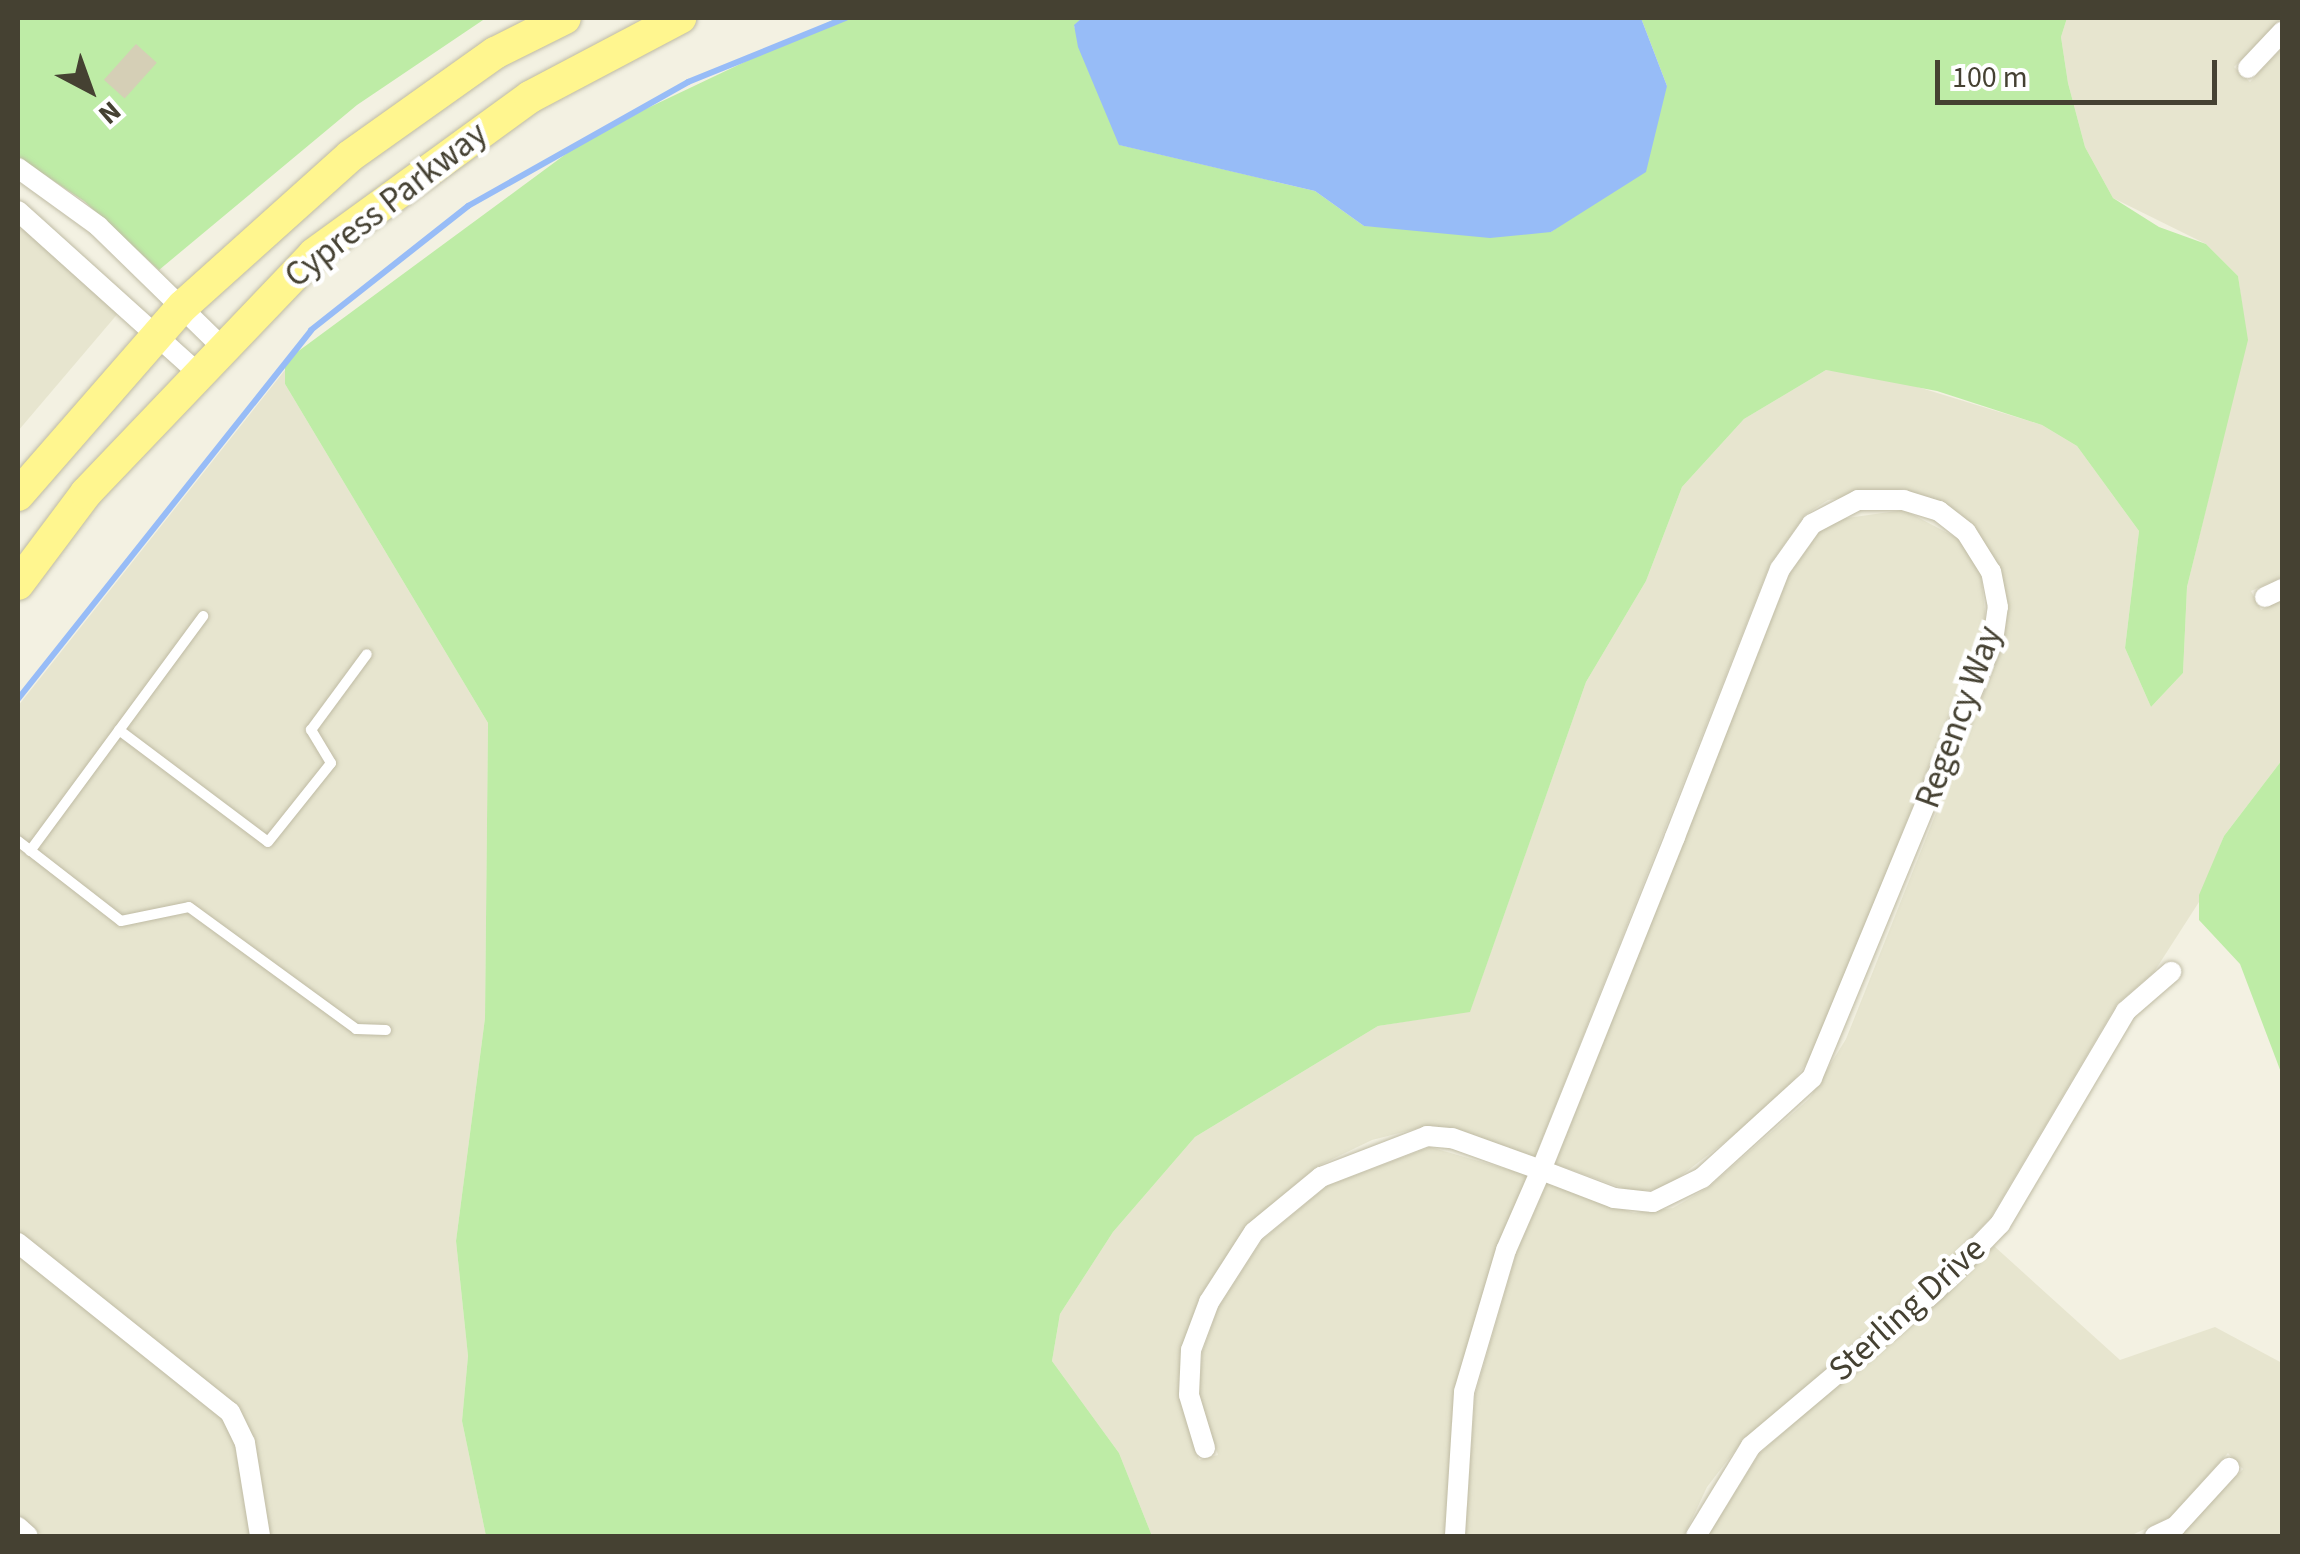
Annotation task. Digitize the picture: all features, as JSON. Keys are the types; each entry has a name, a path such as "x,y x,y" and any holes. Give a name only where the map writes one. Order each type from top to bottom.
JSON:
{"main road":[{"name":"Cypress Parkway","path":"18,495 182,306 350,156 495,52 564,18"},
{"name":"Cypress Parkway","path":"18,584 196,371 314,254 423,170 530,97 680,18"}],"street":[{"path":"2248,68 2282,32"},
{"path":"18,168 98,226 220,345"},
{"path":"18,211 196,371"},
{"name":"Regency Way","path":"1455,1536 1464,1392 1506,1250 1794,545 1812,524 1858,500 1904,500 1939,511 1985,558 1996,590 1996,625 1824,1058 1785,1109 1669,1198 1624,1200 1541,1170"},
{"name":"Sterling Drive","path":"1696,1536 1751,1446 1936,1290 2000,1224 2126,1010 2172,972"},
{"path":"1205,1448 1189,1395 1192,1350 1208,1302 1254,1232 1321,1177 1427,1136 1541,1170"},
{"path":"18,1243 230,1412 245,1443 260,1536"},
{"path":"2155,1536 2176,1526 2229,1468"},
{"path":"18,1527 28,1536"}],"lane":[{"path":"30,851 203,616"},
{"path":"119,730 268,842 331,763 312,730 367,654"},
{"path":"18,841 120,921 189,907 356,1029 386,1030"}],"shaded area":[{"path":"2067,18 2282,18 2234,67 2250,82 2282,48 2282,577 2251,591 2261,610 2282,600 2282,760 2224,836 2199,902 2154,972 2117,1004 1991,1217 1929,1282 1743,1440 1707,1487 1684,1536 1465,1536 1475,1395 1516,1254 1547,1183 1634,1213 1673,1208 1709,1187 1809,1099 1846,1039 2003,645 2008,607 2000,569 1961,514 1904,489 1828,500 1805,515 1770,564 1535,1157 1454,1128 1427,1126 1372,1140 1316,1167 1246,1226 1200,1296 1182,1346 1179,1397 1199,1460 1218,1455 1199,1395 1202,1353 1218,1308 1262,1240 1327,1186 1430,1147 1527,1175 1455,1388 1445,1536 1152,1536 1119,1453 1052,1361 1060,1314 1113,1232 1195,1137 1378,1026 1470,1011 1586,682 1646,581 1682,487 1744,419 1826,370 1885,377 2042,425 2077,446 2139,531 2125,648 2151,707 2183,673 2187,587 2247,340 2238,276 2206,244 2113,198 2085,147 2068,83 2061,37"},
{"path":"18,222 120,311 18,431"},
{"path":"285,370 285,384 488,723 485,1018 456,1241 468,1356 462,1421 486,1536 270,1536 255,1442 237,1406 18,1231 18,706"},
{"path":"1904,510 1959,539 1981,574 1986,622 1815,1052 1778,1101 1665,1188 1634,1192 1555,1164 1789,575 1819,532 1840,519"},
{"path":"1994,1246 2120,1360 2215,1327 2282,1363 2282,1536 2179,1536 2243,1469 2228,1453 2170,1517 2130,1536 1708,1536 1759,1454"},
{"path":"18,1255 222,1417 235,1445 250,1536 43,1536 18,1514"}],"green space":[{"path":"18,18 486,18 357,105 159,270 84,201 18,157"},
{"path":"837,18 1082,18 1074,26 1120,145 1315,191 1364,226 1551,232 1578,212 1667,86 1641,18 2067,18 2061,37 2068,83 2085,147 2113,198 2159,227 2206,244 2238,276 2248,340 2187,587 2183,673 2151,707 2125,648 2139,531 2077,446 2042,425 1937,391 1826,370 1744,419 1682,487 1646,581 1586,682 1470,1012 1378,1026 1195,1137 1113,1232 1060,1314 1052,1361 1119,1453 1152,1536 486,1536 462,1421 468,1356 456,1241 485,1018 488,723 285,384 285,361 593,134"},
{"path":"2282,760 2282,1075 2240,964 2199,920 2199,895 2224,836"}],"water":[{"path":"1082,18 1641,18 1667,86 1646,172 1551,232 1490,238 1364,226 1315,191 1119,145 1078,47 1074,25"}],"building":[{"path":"136,44 157,63 125,98 104,80"}],"waterway":[{"path":"18,699 311,330 468,206 688,82 846,18"}]}
